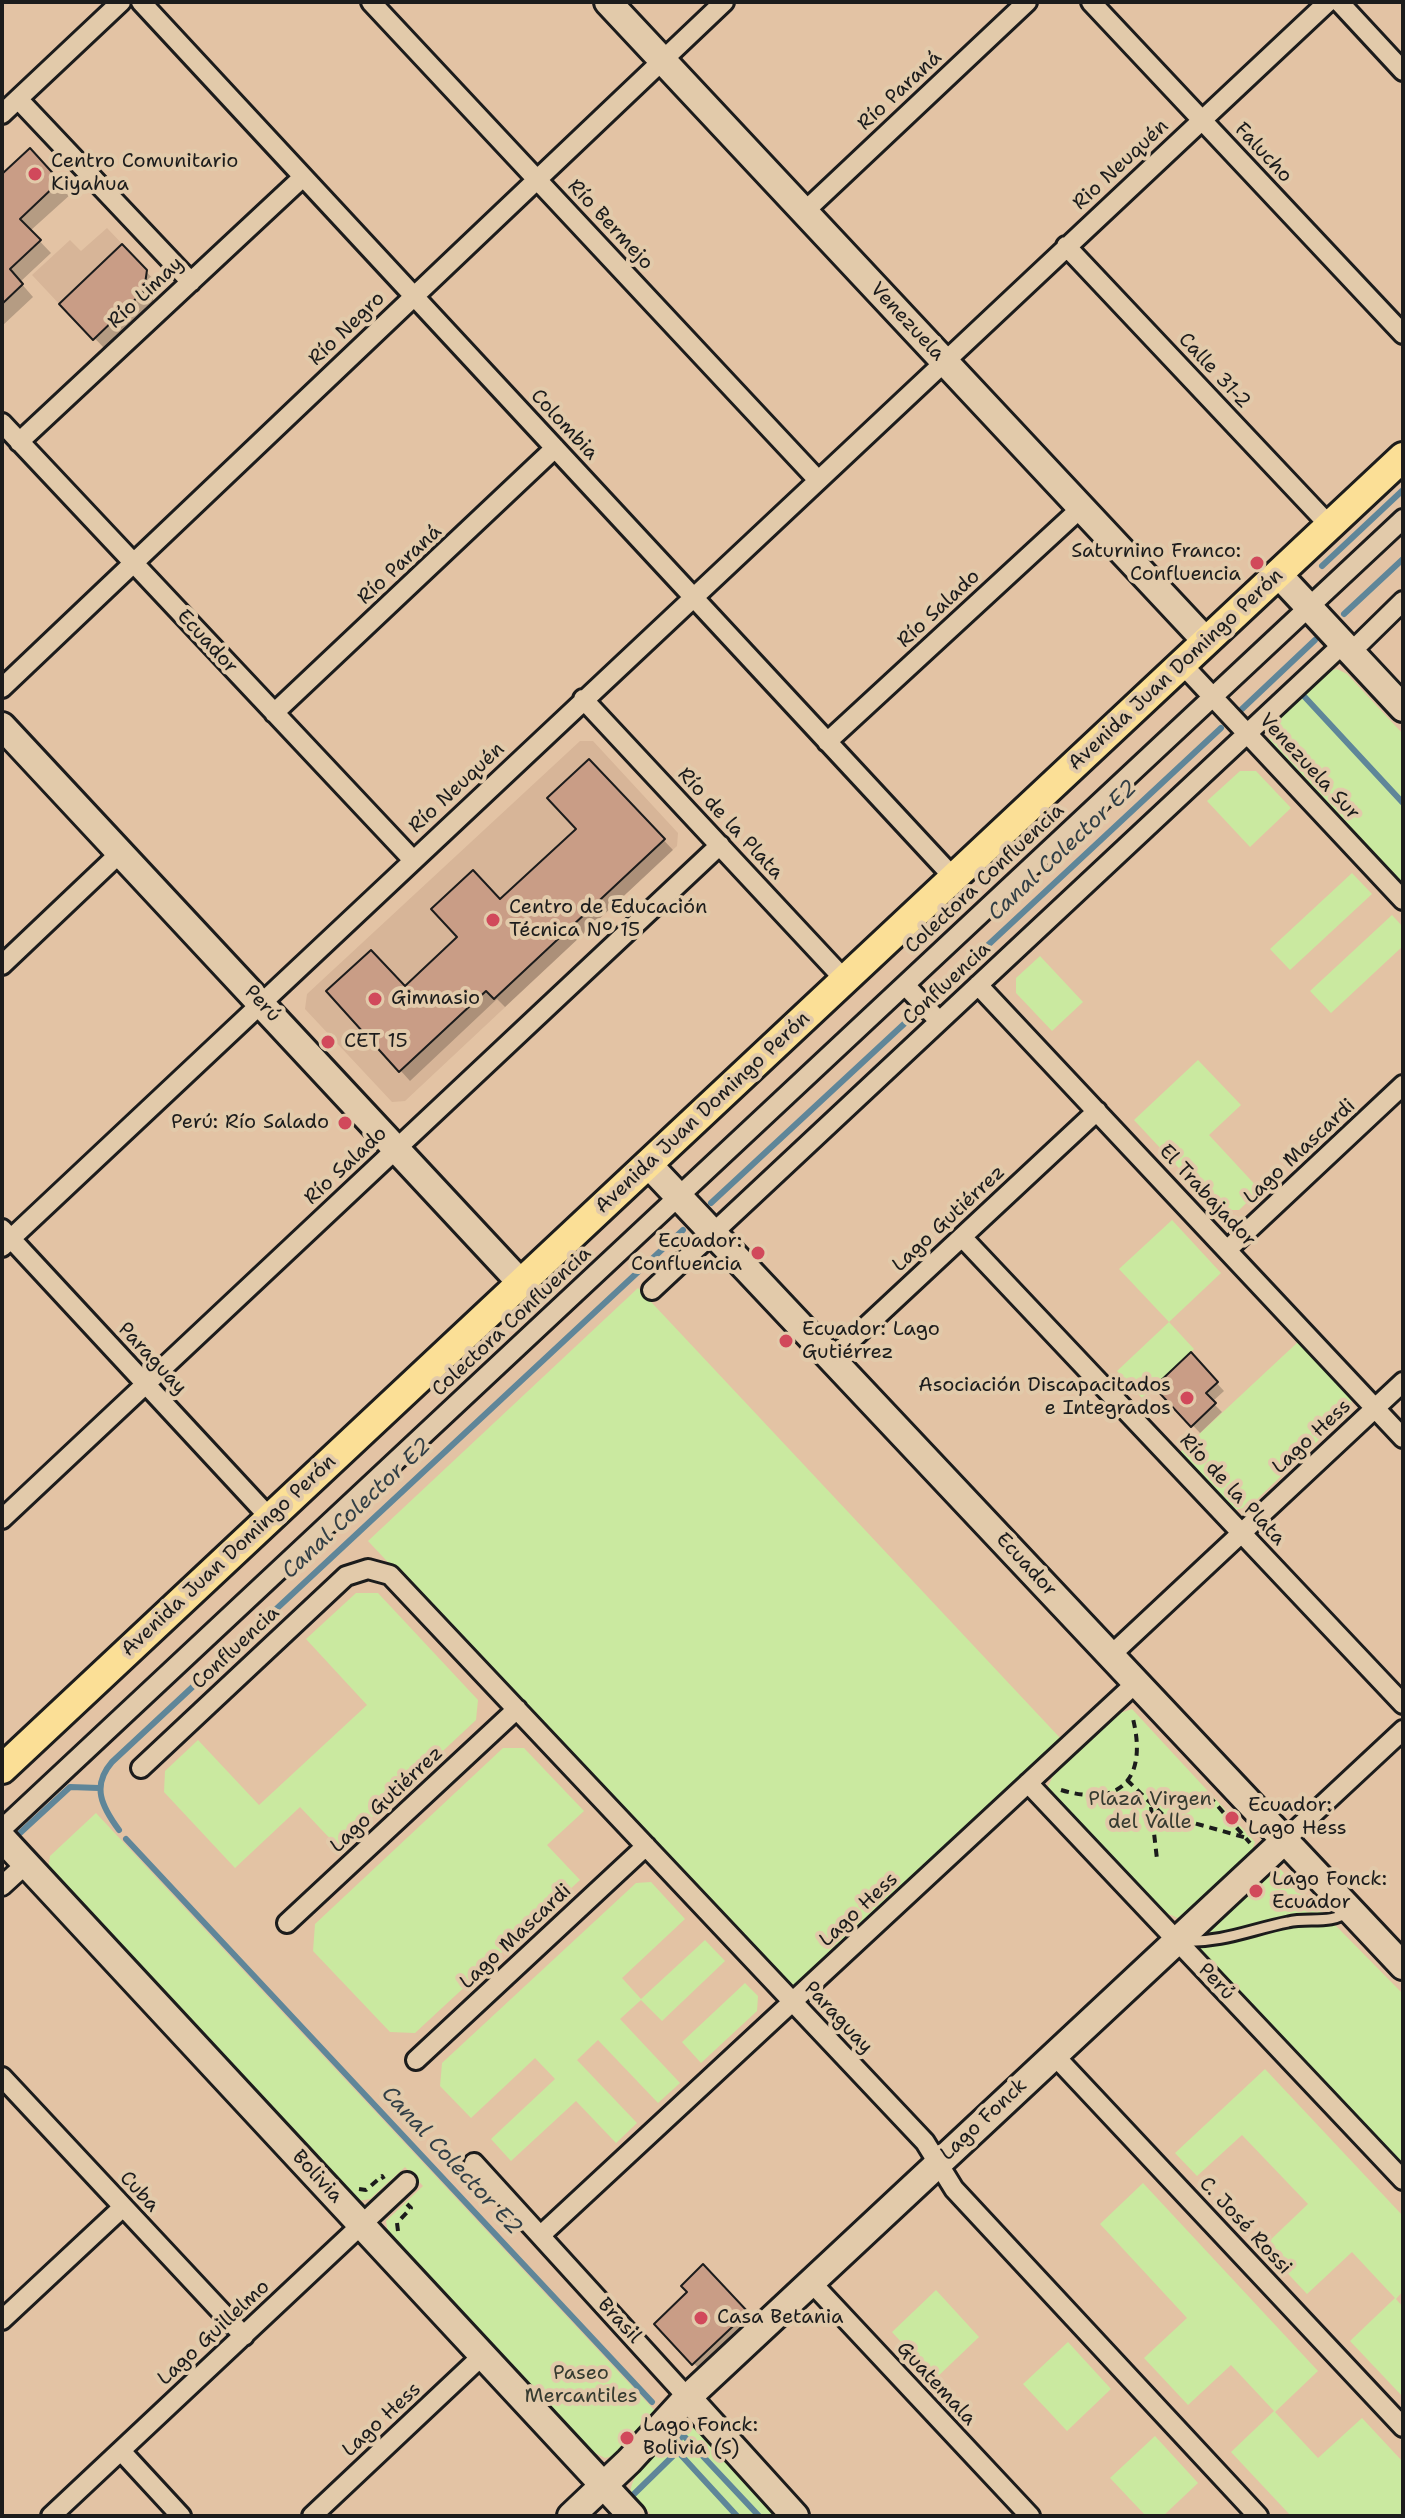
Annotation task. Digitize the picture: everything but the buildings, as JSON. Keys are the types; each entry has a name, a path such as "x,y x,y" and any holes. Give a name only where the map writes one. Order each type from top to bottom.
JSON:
{"main road":[{"name":"Avenida Juan Domingo Perón","path":"2,1769 1403,457"}],"street":[{"path":"2,114 121,2"},
{"name":"Colombia","path":"141,2 954,878"},
{"name":"Río Bermejo","path":"371,2 817,479"},
{"name":"Venezuela","path":"608,2 1206,641"},
{"name":"Río Negro","path":"2,688 724,2"},
{"name":"Río Paraná","path":"804,212 1027,2"},
{"name":"Falucho","path":"1091,2 1403,334"},
{"name":"Rio Neuquén","path":"943,360 1328,2"},
{"path":"1339,2 1403,71"},
{"path":"18,99 191,282"},
{"name":"Río Limay","path":"19,442 303,177"},
{"name":"Calle 31-2","path":"1066,246 1330,526"},
{"name":"Río Neuquén","path":"5,1238 261,1003 943,360"},
{"name":"Ecuador","path":"2,423 413,860"},
{"name":"Río Paraná","path":"274,713 555,448"},
{"name":"Río Salado","path":"827,742 1081,508"},
{"name":"Colectora Confluencia","path":"2,1829 1403,519"},
{"path":"1278,574 1403,708"},
{"name":"Confluencia","path":"652,1290 1247,733 1403,601"},
{"name":"Venezuela Sur","path":"1182,664 1403,900"},
{"name":"Río de la Plata","path":"583,699 845,980"},
{"name":"Perú","path":"2,726 521,1283"},
{"name":"Río Salado","path":"2,1519 720,845"},
{"path":"2,965 120,853"},
{"path":"905,985 939,1021"},
{"name":"El Trabajador","path":"978,985 1403,1438"},
{"name":"Lago Mascardi","path":"1227,1250 1403,1085"},
{"name":"Lago Gutiérrez","path":"831,1359 1097,1111"},
{"name":"Ecuador","path":"648,1164 1350,1910 1401,1959"},
{"name":"Río de la Plata","path":"962,1237 1403,1704"},
{"name":"Paraguay","path":"5,1238 270,1518"},
{"name":"Lago Hess","path":"1111,1655 1403,1382"},
{"name":"Confluencia","path":"141,1768 338,1583 346,1576 368,1569"},
{"name":"Paraguay","path":"368,1569 390,1575 399,1582 922,2138 954,2189 1258,2516"},
{"name":"Lago Hess","path":"541,2235 1137,1682"},
{"name":"Lago Gutiérrez","path":"287,1923 517,1709"},
{"name":"Lago Fonck","path":"571,2516 687,2397 1403,1730"},
{"name":"Perú","path":"1028,1783 1403,2180"},
{"name":"Bolivia","path":"2,1838 632,2516"},
{"name":"Lago Mascardi","path":"416,2060 646,1846"},
{"path":"2,1886 26,1864"},
{"name":"C. José Rossi","path":"1054,2055 1403,2427"},
{"name":"Cuba","path":"2,2077 244,2336"},
{"name":"Brasil","path":"474,2163 795,2516"},
{"name":"Lago Guillelmo","path":"51,2516 407,2182"},
{"path":"2,2320 123,2207"},
{"name":"Guatemala","path":"811,2282 1030,2516"},
{"name":"Lago Hess","path":"312,2516 483,2355"},
{"path":"121,2451 181,2516"}],"lane":[{"path":"1177,1941 1218,1941 1289,1921 1336,1919 1350,1910"}],"path":[{"path":"1125,1716 1132,1715"},
{"path":"1132,1715 1146,1728"},
{"path":"1068,1804 1055,1787 1091,1797 1109,1792 1127,1780 1139,1757 1132,1715"},
{"path":"1127,1780 1151,1807 1168,1816 1249,1839"},
{"path":"1207,1794 1249,1839"},
{"path":"1151,1807 1157,1859"},
{"path":"1247,1850 1249,1839"},
{"path":"400,2233 397,2223 411,2208 406,2202"}],"shaded area":[{"path":"107,228 147,270 144,291 93,340 32,275 70,240 81,251"},
{"name":"Centro de Educación Técnica N° 15","path":"580,741 593,741 678,833 677,846 405,1101 392,1102 305,1009 307,994"}],"green space":[{"path":"1337,669 1347,674 1403,734 1403,883 1269,740 1272,725 1329,671"},
{"path":"1240,771 1256,771 1291,808 1250,847 1207,801"},
{"path":"1352,873 1372,894 1290,970 1270,949"},
{"path":"1392,915 1403,927 1403,946 1331,1013 1310,991"},
{"path":"1040,956 1083,1002 1052,1031 1016,993 1016,978"},
{"path":"1198,1060 1241,1105 1209,1135 1260,1190 1239,1210 1218,1210 1134,1120"},
{"path":"1172,1220 1221,1273 1169,1322 1119,1269"},
{"path":"638,1288 1062,1740 793,1993 368,1541"},
{"path":"1169,1322 1194,1349 1142,1398 1117,1371"},
{"path":"1299,1341 1349,1395 1353,1407 1249,1507 1233,1510 1179,1453"},
{"path":"356,1593 378,1593 478,1700 476,1720 339,1848 300,1807 235,1868 164,1792 165,1771 198,1740 259,1805 367,1705 306,1639"},
{"name":"Plaza Virgen del Valle","path":"1132,1709 1255,1842 1251,1853 1178,1918 1166,1913 1052,1794 1048,1786 1053,1776 1120,1713"},
{"path":"503,1748 524,1748 584,1811 547,1845 580,1880 415,2033 390,2032 313,1951 315,1924"},
{"name":"Paseo Mercantiles","path":"96,1813 656,2412 617,2455 605,2458 593,2452 388,2233 386,2221 423,2186 405,2167 370,2199 358,2201 48,1870 50,1856"},
{"path":"1280,1869 1403,1994 1403,2166 1200,1950 1203,1934 1269,1873"},
{"path":"651,1882 685,1919 622,1978 641,1999 705,1940 725,1961 662,2021 641,2000 620,2019 680,2083 658,2103 598,2040 577,2060 637,2123 616,2143 576,2101 511,2161 491,2139 555,2079 535,2058 471,2118 440,2086 442,2063 636,1883"},
{"path":"745,1983 758,1996 757,2011 701,2063 682,2042"},
{"path":"1265,2069 1403,2216 1403,2291 1396,2299 1403,2307 1403,2397 1350,2341 1395,2298 1352,2252 1307,2294 1263,2247 1308,2204 1242,2135 1197,2176 1175,2153"},
{"path":"1143,2183 1318,2371 1275,2412 1318,2458 1362,2418 1403,2462 1403,2516 1291,2516 1231,2452 1274,2411 1231,2365 1188,2405 1144,2358 1187,2318 1100,2224"},
{"path":"936,2290 979,2337 935,2379 892,2332"},
{"path":"1068,2342 1111,2389 1067,2431 1023,2384"},
{"path":"687,2420 695,2424 781,2516 652,2516 631,2491 633,2484 653,2451"},
{"path":"1155,2436 1198,2483 1163,2516 1146,2516 1110,2478"}],"waterway":[{"path":"1322,566 1403,490"},
{"name":"Canal Colector E2","path":"1344,614 1403,559"},
{"name":"Canal Colector E2","path":"1242,709 1315,640"},
{"path":"1302,694 1403,803"},
{"name":"Canal Colector E2","path":"929,1000 1221,728"},
{"name":"Canal Colector E2","path":"711,1203 918,1011"},
{"name":"Canal Colector E2","path":"119,1830 101,1796 102,1780 112,1762 683,1230"},
{"path":"20,1833 70,1787 99,1788"},
{"name":"Canal Colector E2","path":"126,1839 652,2402"},
{"name":"Canal Colector E2","path":"737,2516 680,2454 677,2445 682,2434 759,2516"},
{"path":"633,2495 678,2451"}],"place":[{"name":"Centro Comunitario Kiyahua","path":"35,174"},
{"name":"Saturnino Franco: Confluencia","path":"1257,563"},
{"name":"Centro de Educación Técnica N° 15","path":"493,920"},
{"name":"Gimnasio","path":"375,999"},
{"name":"CET 15","path":"328,1042"},
{"name":"Perú: Río Salado","path":"345,1123"},
{"name":"Ecuador: Confluencia","path":"758,1253"},
{"name":"Ecuador: Lago Gutiérrez","path":"786,1341"},
{"name":"Asociación Discapacitados e Integrados","path":"1187,1398"},
{"name":"Ecuador: Lago Hess","path":"1232,1818"},
{"name":"Lago Fonck: Ecuador","path":"1256,1891"},
{"name":"Casa Betania","path":"701,2318"},
{"name":"Lago Fonck: Bolivia (S)","path":"627,2438"}]}
